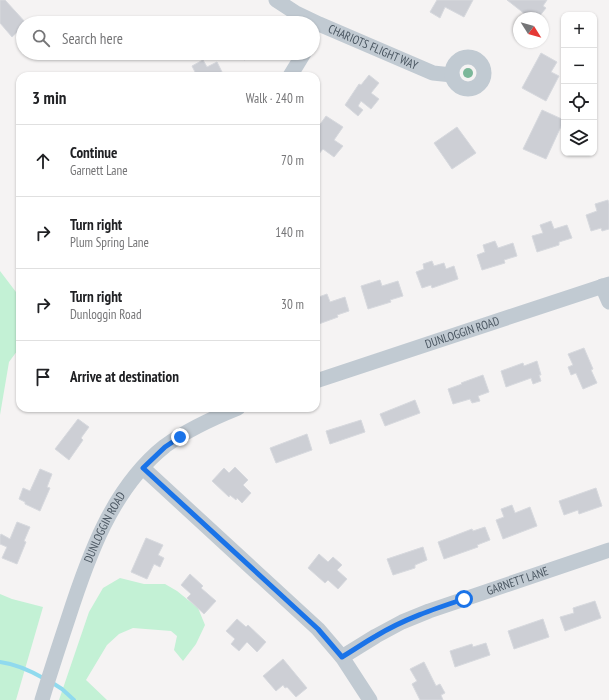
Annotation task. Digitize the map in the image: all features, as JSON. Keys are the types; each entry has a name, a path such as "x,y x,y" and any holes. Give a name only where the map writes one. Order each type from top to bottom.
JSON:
{"street":[{"name":"CHARIOTS FLIGHT WAY","path":"276,0 300,16"},
{"name":"CHARIOTS FLIGHT WAY","path":"320,31 433,73 452,76"},
{"path":"292,72 300,60"},
{"path":"606,285 609,302"},
{"name":"DUNLOGGIN ROAD","path":"320,380 606,285"},
{"name":"DUNLOGGIN ROAD","path":"42,700 79,583 98,540 124,492 143,468 165,447 212,418 228,412"},
{"path":"143,468 318,629 342,657 370,700"},
{"name":"GARNETT LANE","path":"342,657 382,632 429,611 609,550"}],"green space":[{"path":"0,271 16,292 16,352 9,362 0,415"},
{"path":"120,578 144,584 165,584 177,591 198,608 205,625 196,644 183,661 174,650 177,636 171,631 133,628 119,634 107,645 86,680 107,700 59,700 89,612 103,588"},
{"path":"0,594 12,599 43,607 16,700 0,700"}],"building":[{"path":"0,0 5,0 20,16 16,16 16,33 12,37 0,23"},
{"path":"437,0 473,0 464,17 445,7 440,18 430,12"},
{"path":"507,0 547,0 543,6 546,8 543,12 522,12"},
{"path":"541,53 557,62 551,72 559,76 546,101 522,88"},
{"path":"203,60 207,67 217,62 222,72 195,72 192,66"},
{"path":"369,75 379,83 371,93 379,99 371,109 361,101 358,106 363,110 358,116 345,105 359,84 361,85"},
{"path":"542,110 561,119 561,126 546,159 523,149"},
{"path":"326,116 343,127 334,140 343,146 334,157 323,149 320,153 320,124"},
{"path":"457,127 476,153 452,169 434,143"},
{"path":"608,200 609,229 602,231 601,228 591,231 586,215 597,211 595,204"},
{"path":"551,221 554,229 567,225 572,238 559,242 559,245 537,252 532,236 543,233 540,225"},
{"path":"495,241 498,248 513,243 517,256 504,260 505,263 482,270 477,255 485,252 483,245"},
{"path":"432,261 434,266 444,263 446,269 454,266 458,279 432,288 431,285 422,288 416,272 424,269 423,264"},
{"path":"380,280 382,286 398,281 403,296 390,300 391,302 368,309 361,286"},
{"path":"327,294 330,302 345,297 349,311 320,324 320,297"},
{"path":"584,348 597,383 583,389 576,373 571,375 568,367 573,365 568,354"},
{"path":"537,361 541,381 533,384 531,378 506,387 501,371 523,363 524,366"},
{"path":"483,375 489,392 478,396 480,401 472,403 470,399 453,404 448,389"},
{"path":"415,400 420,413 385,426 380,414"},
{"path":"78,419 89,427 81,438 83,440 69,460 55,449"},
{"path":"361,420 365,432 330,444 326,431"},
{"path":"307,434 312,450 276,463 270,448"},
{"path":"235,467 248,480 243,485 251,493 242,503 237,498 236,500 230,495 229,497 212,481 224,468 229,473"},
{"path":"40,469 52,474 47,487 50,488 40,511 25,504 25,502 19,499 23,488 30,491"},
{"path":"596,488 602,506 579,514 578,510 564,515 559,501"},
{"path":"512,505 515,513 530,507 537,526 503,539 496,520 504,517 501,509"},
{"path":"17,522 30,527 17,564 2,558 7,547 0,544 0,536 1,534 10,539"},
{"path":"485,527 490,540 477,545 478,547 444,559 438,542 472,529 473,531"},
{"path":"146,538 163,545 158,555 164,558 160,567 154,564 147,579 131,572"},
{"path":"423,547 427,560 415,565 415,568 393,575 387,559"},
{"path":"319,554 328,562 333,557 342,565 337,570 347,579 338,589 328,580 325,583 308,568"},
{"path":"190,574 203,586 201,588 216,601 204,614 187,598 191,594 181,585"},
{"path":"595,601 601,618 565,631 560,617 574,613 573,608"},
{"path":"237,619 246,627 248,625 266,642 257,652 247,642 239,651 231,644 235,639 226,631"},
{"path":"543,619 549,637 514,649 508,631"},
{"path":"486,643 490,655 455,667 450,651 472,644 473,647"},
{"path":"283,659 307,688 296,697 287,687 285,688 283,685 276,691 263,676"},
{"path":"424,662 436,686 440,684 445,693 441,695 443,700 420,700 412,684 417,681 410,669"}],"waterway":[{"path":"0,662 23,668 45,679"},
{"path":"51,682 62,689 74,700"}],"route":[{"path":"180,437 165,447 143,468 318,629 342,657 402,622 464,599"}]}
